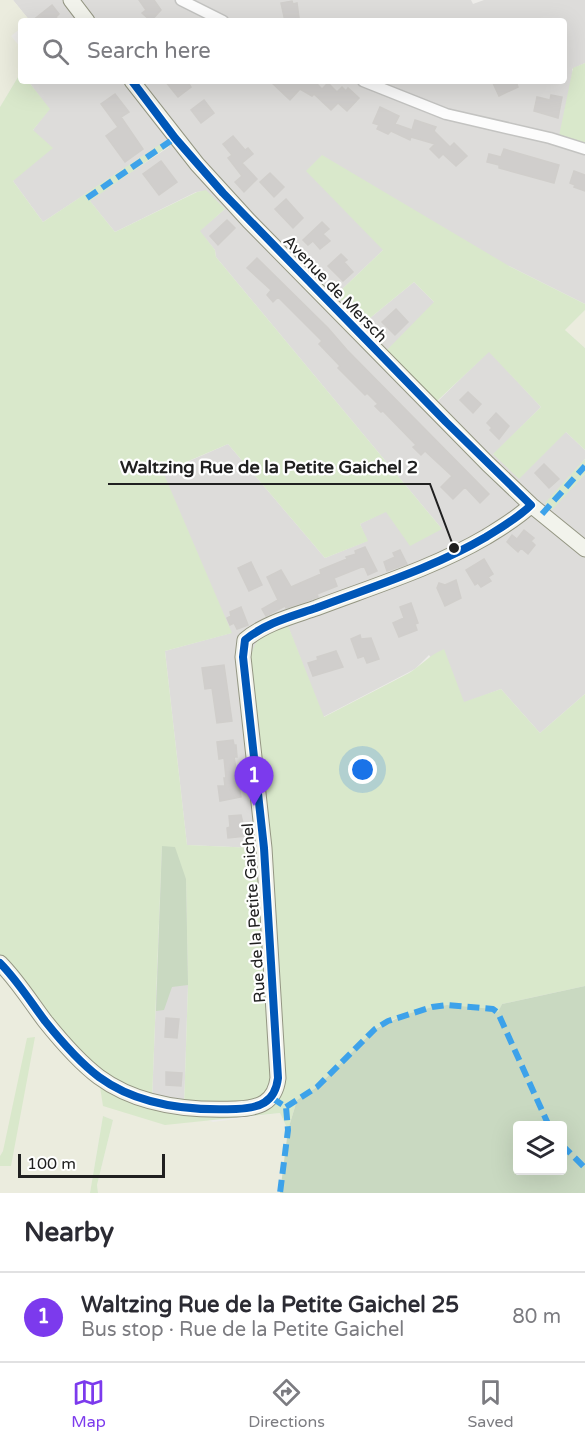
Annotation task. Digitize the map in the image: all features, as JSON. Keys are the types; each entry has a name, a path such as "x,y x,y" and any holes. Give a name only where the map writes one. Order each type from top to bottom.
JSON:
{"street":[{"path":"71,0 85,18"},
{"path":"181,0 217,18"},
{"name":"Avenue de Mersch","path":"134,84 175,138 223,193 454,430 531,505 585,549"},
{"path":"371,84 446,114 550,138 585,149"},
{"name":"Rue de la Petite Gaichel","path":"0,963 46,1022 79,1059 100,1078 129,1094 184,1108 211,1110 259,1105 272,1098 277,1089 277,1066 264,848 243,657 245,640 258,630 389,582 451,556 508,524 531,505"}],"shaded area":[{"path":"0,0 13,0 28,18 18,18 18,30 11,36 18,44 18,77 0,107"},
{"path":"13,0 471,0 473,4 484,0 585,0 585,63 572,69 585,144 585,304 509,266 383,250 336,295 364,323 414,282 435,303 437,402 489,351 541,407 493,455 566,432 585,450 585,459 546,503 552,509 585,474 585,694 540,733 501,689 464,703 429,655 415,669 323,717 287,624 258,848 187,845 165,651 231,633 162,473 228,444 325,558 367,541 360,524 386,511 442,529 216,257 215,250 199,231 225,209 206,191 196,192 115,232 89,200 169,147 166,141 43,222 13,181 33,130 49,109 30,84 567,84 567,18 28,18"},
{"path":"585,310 585,348 565,330"},
{"path":"162,846 186,879 188,985 184,1108 152,1100"},
{"path":"0,973 75,1065 213,1122 280,1113 288,1130 280,1193 98,1193 97,1185 113,1120 103,1116 90,1193 0,1193 0,1166 10,1166 3,1151 0,1156"}],"green space":[{"path":"585,63 585,144 559,136 573,68"},
{"path":"18,77 18,84 30,84 50,109 33,130 53,148 13,181 43,222 165,141 169,146 90,201 115,232 197,192 206,190 225,209 200,231 215,250 216,257 442,529 410,546 386,512 360,524 368,541 325,558 228,444 163,472 232,633 165,651 187,845 258,848 249,664 257,641 287,623 324,717 409,673 444,649 464,702 501,689 540,733 585,694 585,986 502,1004 498,1013 447,1005 432,1007 388,1021 375,1029 317,1087 297,1100 288,1130 280,1113 165,1125 103,1106 100,1087 0,973 0,107","holes":["162,846 186,879 188,985 184,1108 152,1100"]},
{"path":"322,155 509,266 585,304 585,310 565,330 585,348 585,450 566,432 519,479 493,454 541,407 489,352 436,402 386,351 434,302 414,282 364,323 336,295 383,250 306,171"},
{"path":"585,459 585,474 552,510 545,503"},
{"path":"162,846 175,847 186,879 188,985 172,987 164,1010 156,1011"},
{"path":"585,986 585,1193 280,1193 288,1130 297,1100 317,1087 375,1029 404,1015 432,1007 447,1005 493,1009 498,1012 502,1004"},
{"path":"35,1037 11,1166 0,1166 0,1156 3,1151 27,1038"},
{"path":"103,1116 113,1120 97,1185 98,1193 90,1193"}],"building":[{"path":"139,0 154,0 161,10 154,18 148,18 142,13 146,10"},
{"path":"292,1 293,4 297,3 299,18 284,18 281,3"},
{"path":"52,5 59,14 57,18 36,18"},
{"path":"167,84 189,84 191,87 178,97"},
{"path":"273,84 317,84 322,89 329,84 337,92 342,87 346,91 348,88 359,98 347,111 338,103 331,110 314,94 312,96 300,89 290,100"},
{"path":"493,84 517,84 518,87 499,96"},
{"path":"115,94 129,112 121,117 143,149 125,162 106,136 118,127 101,104"},
{"path":"551,95 562,97 558,118 534,111 537,97 550,100"},
{"path":"204,100 214,113 201,123 191,110"},
{"path":"380,107 399,116 395,124 412,130 415,120 436,127 434,131 450,147 454,143 467,156 456,166 443,154 439,158 430,149 435,144 411,137 410,140 391,131 388,134 377,129 379,125 373,123"},
{"path":"233,136 245,150 248,148 253,154 242,163 257,179 244,192 235,182 242,176 228,158 232,155 223,144"},
{"path":"504,149 559,165 554,183 499,168 499,165 487,162 489,154 501,157"},
{"path":"161,161 177,182 159,195 143,174"},
{"path":"574,171 585,175 585,191 570,183"},
{"path":"270,173 284,187 274,197 260,182"},
{"path":"286,199 303,218 293,228 275,209"},
{"path":"227,220 235,228 218,245 210,236"},
{"path":"322,222 329,229 323,234 330,241 320,249 313,241 308,245 303,240"},
{"path":"341,254 347,260 344,262 353,272 343,281 328,266"},
{"path":"257,258 489,494 480,503 465,487 453,499 441,487 452,476 425,451 421,455 413,447 416,445 383,411 381,412 375,406 378,404 367,393 365,395 338,368 340,366 319,344 322,341 278,297 273,302 267,295 271,290 247,268"},
{"path":"396,309 408,322 395,335 382,322"},
{"path":"468,392 481,404 473,413 460,400"},
{"path":"496,413 509,426 499,439 487,423"},
{"path":"544,464 559,479 549,488 535,473"},
{"path":"524,530 534,538 531,541 535,545 528,554 521,548 518,552 507,542 512,535 517,539"},
{"path":"365,547 377,571 368,575 364,566 334,578 337,586 317,594 318,597 286,608 285,606 266,616 262,609 278,600 267,577 281,570 291,587 321,574 320,570 347,559 346,557 356,554 355,551"},
{"path":"400,550 407,564 387,571 384,562 395,557 393,553"},
{"path":"484,559 493,574 488,577 491,581 481,587 478,583 475,585 466,570"},
{"path":"251,562 262,585 249,591 238,568"},
{"path":"456,580 461,598 445,606 437,588 439,583 445,585"},
{"path":"411,603 418,623 415,624 417,630 399,637 393,623 404,618 400,607"},
{"path":"241,607 248,625 237,629 234,623 230,625 227,618 231,616 230,612"},
{"path":"360,635 361,639 371,638 379,659 367,663 364,656 358,658 351,639"},
{"path":"336,651 343,667 313,676 308,663 318,660 317,657"},
{"path":"224,665 232,721 217,723 212,688 205,689 202,668"},
{"path":"233,740 236,745 237,757 234,757 241,797 220,801 218,786 225,786 224,778 226,778 224,758 219,759 217,742"},
{"path":"241,815 246,836 228,838 229,816"},
{"path":"166,1018 179,1019 177,1038 165,1037"},
{"path":"166,1072 182,1073 181,1086 166,1085"}],"marked path":[{"path":"87,198 175,138"},
{"path":"542,514 585,466"},
{"path":"286,1107 317,1087 375,1029 388,1021 432,1007 447,1005 493,1009 498,1013 547,1121"},
{"path":"272,1098 286,1107 288,1130 280,1193"},
{"path":"567,1150 585,1168"}],"cycle path":[{"path":"0,963 70,1051 99,1077 114,1086 147,1100 201,1109 252,1107 269,1099 278,1078 264,848 243,657 245,640 279,621 445,558 498,530 531,505 446,422 223,193 175,138 134,84"}],"place":[{"name":"Waltzing Rue de la Petite Gaichel 2","path":"454,548"},
{"name":"Waltzing Rue de la Petite Gaichel 25","path":"254,806"}]}
